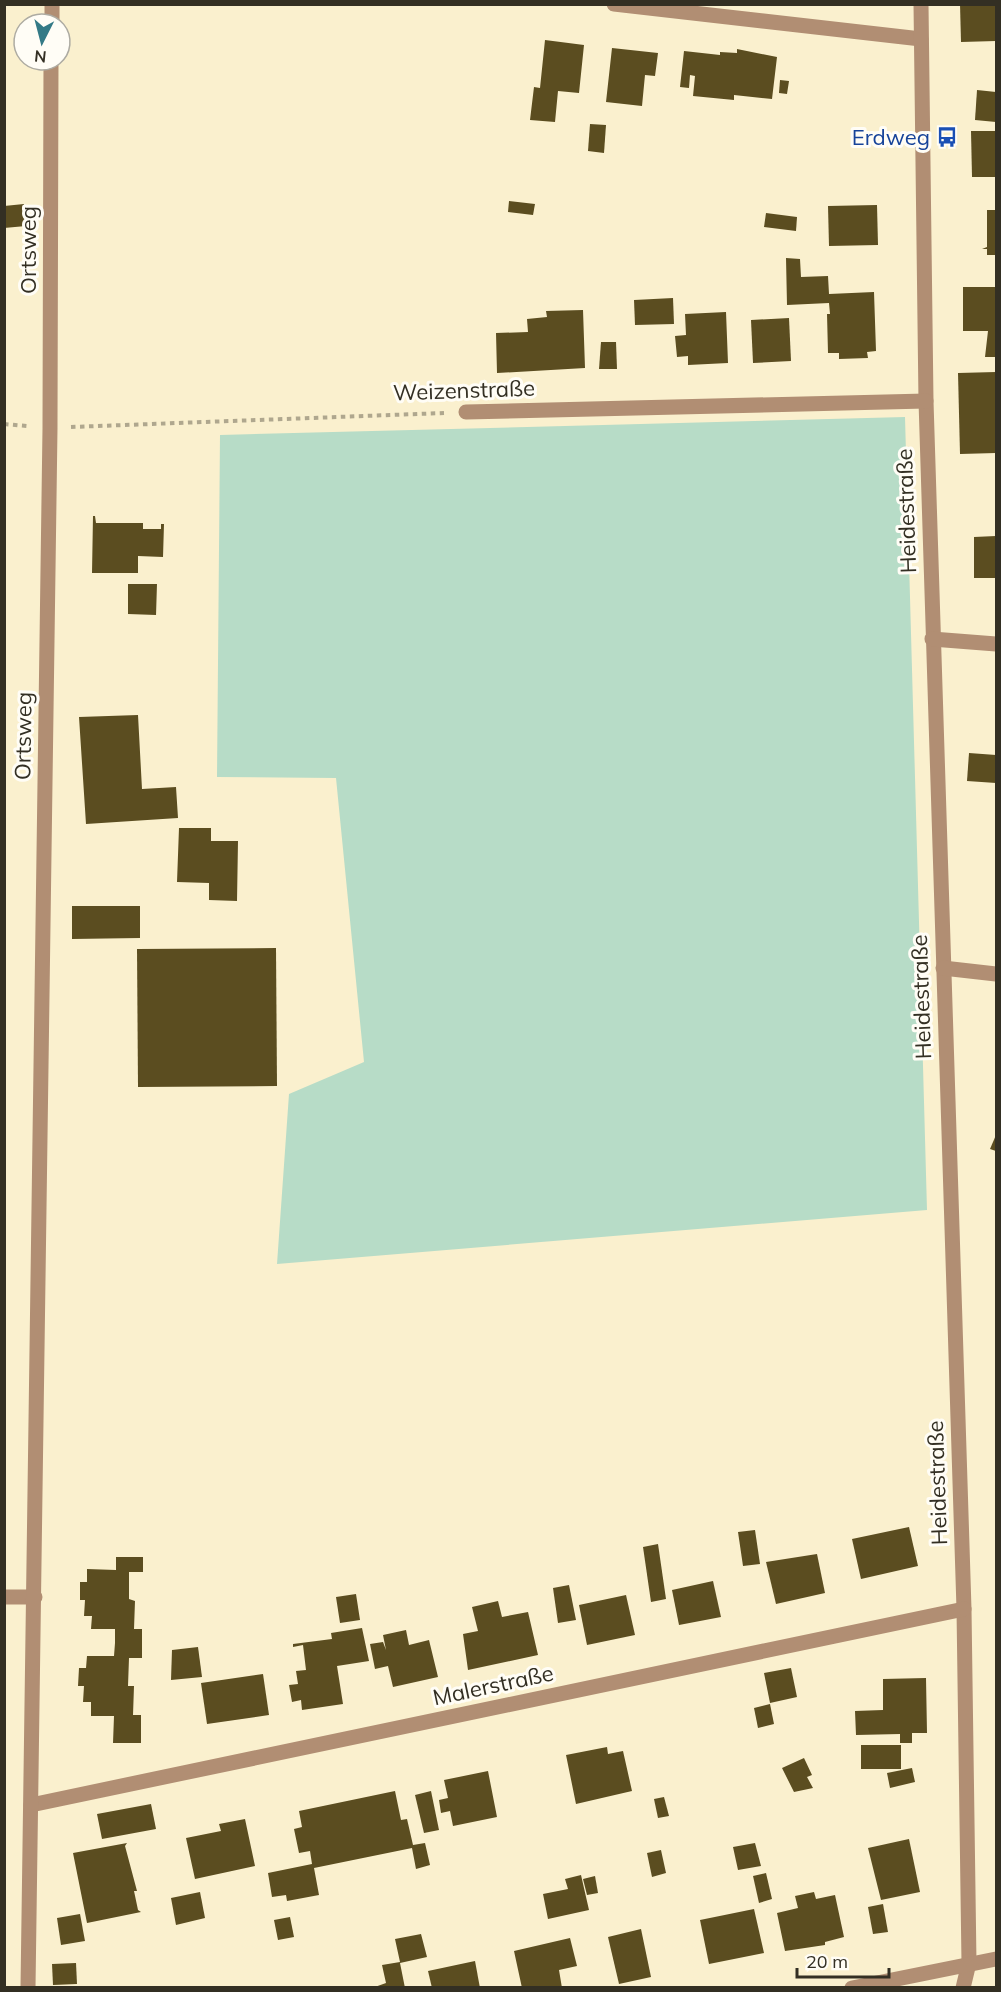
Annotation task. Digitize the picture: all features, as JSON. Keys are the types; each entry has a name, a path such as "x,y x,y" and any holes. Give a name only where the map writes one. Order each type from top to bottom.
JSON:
{"street":[{"path":"614,4 921,39"},
{"name":"Heidestraße","path":"921,4 926,401 932,639 964,1609 969,1963 963,1988"},
{"name":"Ortsweg","path":"28,1988 50,428 51,72"},
{"name":"Weizenstraße","path":"466,412 926,401"},
{"path":"932,639 996,644"},
{"path":"943,968 996,974"},
{"path":"4,1597 35,1597"},
{"name":"Malerstraße","path":"31,1805 964,1609"},
{"path":"852,1988 996,1959"}],"path":[{"name":"Weizenstraße","path":"4,424 50,428 466,412"}],"green space":[{"path":"905,417 927,1210 277,1264 289,1094 364,1062 336,778 217,777 220,435"}],"building":[{"path":"960,4 996,4 996,41 961,42"},
{"path":"545,40 584,45 579,93 558,91 555,122 530,120 534,87 540,88"},
{"path":"612,48 658,53 655,76 645,75 642,106 606,102"},
{"path":"737,49 777,57 772,99 734,95 734,100 693,96 695,76 690,75 689,88 680,87 684,51 720,55 720,52 737,53"},
{"path":"780,80 789,81 787,94 779,93"},
{"path":"977,90 996,92 996,122 975,120"},
{"path":"590,124 606,125 604,153 588,151"},
{"path":"971,131 996,131 996,177 972,177"},
{"path":"509,201 535,204 533,215 508,212"},
{"path":"24,204 26,226 4,228 4,206"},
{"path":"877,205 878,245 829,246 828,206"},
{"path":"987,210 996,210 996,255 987,255 987,249 982,249 987,247"},
{"path":"766,213 797,217 796,231 764,227"},
{"path":"786,258 800,259 801,277 828,276 829,294 874,292 876,351 867,352 868,358 839,359 839,353 828,353 829,303 787,305"},
{"path":"963,287 996,287 996,357 985,357 988,331 963,331"},
{"path":"673,298 674,324 635,325 634,300"},
{"path":"583,310 585,368 497,373 496,333 528,332 527,319 547,317 546,311"},
{"path":"726,312 728,363 688,365 688,356 677,357 675,336 686,335 685,314"},
{"path":"789,318 791,361 753,363 751,320"},
{"path":"601,342 616,342 617,369 599,369"},
{"path":"996,372 996,453 960,454 958,373"},
{"path":"93,516 95,516 96,523 143,523 143,529 161,529 161,524 164,524 163,557 138,556 138,573 92,573"},
{"path":"996,536 996,578 974,578 974,537"},
{"path":"128,584 157,584 156,615 128,614"},
{"path":"138,715 142,789 176,787 178,818 86,824 79,717"},
{"path":"969,753 996,755 996,783 967,781"},
{"path":"179,828 211,828 211,841 238,841 237,901 209,900 209,883 177,882"},
{"path":"72,906 140,906 140,938 72,939"},
{"path":"276,948 277,1086 138,1087 137,949"},
{"path":"996,1135 996,1151 990,1149"},
{"path":"909,1527 918,1566 861,1579 852,1539"},
{"path":"755,1530 760,1564 743,1566 738,1532"},
{"path":"658,1544 666,1599 651,1602 643,1547"},
{"path":"817,1554 825,1593 776,1604 766,1562"},
{"path":"116,1557 143,1557 143,1572 129,1572 129,1599 135,1601 134,1629 142,1629 142,1658 129,1658 128,1686 134,1686 133,1715 141,1715 141,1743 113,1743 114,1716 91,1716 91,1702 83,1702 84,1686 78,1686 79,1668 86,1668 87,1656 114,1656 115,1643 115,1629 91,1629 92,1616 84,1616 85,1600 80,1600 80,1582 87,1582 87,1569 116,1570"},
{"path":"713,1581 721,1617 679,1625 672,1590"},
{"path":"569,1585 576,1620 558,1623 553,1588"},
{"path":"356,1594 360,1620 340,1623 336,1597"},
{"path":"626,1595 635,1635 587,1645 579,1605"},
{"path":"498,1601 502,1617 528,1612 538,1655 468,1670 463,1634 478,1631 472,1607"},
{"path":"362,1628 369,1661 337,1666 343,1704 302,1710 301,1700 292,1702 289,1685 298,1684 296,1671 306,1670 303,1645 293,1647 293,1644 332,1639 331,1633"},
{"path":"406,1630 409,1645 429,1640 438,1677 393,1687 388,1666 375,1669 370,1644 383,1642 386,1650 383,1635"},
{"path":"198,1647 202,1677 171,1680 172,1650"},
{"path":"791,1668 797,1697 770,1703 764,1673"},
{"path":"263,1674 269,1715 207,1724 201,1683"},
{"path":"926,1678 927,1733 912,1733 912,1743 900,1743 900,1734 856,1735 855,1711 883,1710 883,1679"},
{"path":"770,1704 774,1724 758,1728 754,1708"},
{"path":"861,1745 901,1745 901,1769 861,1769"},
{"path":"607,1747 608,1754 623,1751 632,1791 576,1804 566,1755"},
{"path":"804,1758 812,1775 807,1777 813,1788 794,1792 782,1768"},
{"path":"912,1768 915,1782 890,1788 887,1773"},
{"path":"488,1771 497,1817 453,1826 450,1811 441,1813 439,1800 448,1798 444,1780"},
{"path":"395,1791 401,1820 407,1819 413,1845 425,1843 430,1865 416,1869 412,1848 314,1868 319,1895 287,1901 286,1895 272,1897 268,1873 312,1864 310,1851 299,1853 294,1829 302,1827 299,1811"},
{"path":"431,1791 439,1830 424,1833 415,1795"},
{"path":"664,1797 669,1816 658,1818 654,1799"},
{"path":"151,1804 156,1829 102,1839 97,1814"},
{"path":"245,1819 255,1866 195,1879 186,1838 221,1831 219,1824"},
{"path":"909,1839 920,1892 881,1900 868,1848"},
{"path":"127,1843 125,1846 137,1891 134,1891 138,1910 141,1912 87,1923 73,1853"},
{"path":"755,1843 761,1866 738,1870 733,1847"},
{"path":"661,1850 666,1873 652,1877 647,1853"},
{"path":"766,1873 772,1899 759,1903 753,1876"},
{"path":"581,1875 589,1910 548,1919 543,1894 568,1889 565,1879"},
{"path":"595,1876 598,1893 587,1895 583,1879"},
{"path":"200,1892 205,1918 176,1925 171,1898"},
{"path":"814,1892 816,1899 835,1895 844,1937 825,1942 825,1945 785,1951 777,1913 798,1908 795,1896"},
{"path":"883,1904 888,1932 873,1934 868,1907"},
{"path":"754,1909 764,1953 709,1964 700,1920"},
{"path":"80,1914 85,1941 61,1945 57,1918"},
{"path":"290,1917 294,1937 278,1940 274,1920"},
{"path":"641,1929 651,1977 619,1984 608,1937"},
{"path":"421,1934 427,1957 400,1963 405,1988 372,1988 386,1983 382,1965 400,1962 395,1939"},
{"path":"570,1938 577,1966 559,1970 562,1988 522,1988 514,1951"},
{"path":"475,1961 480,1988 432,1988 428,1971"},
{"path":"76,1963 77,1984 53,1985 52,1964"}],"place":[{"name":"Erdweg","path":"947,137"}]}
